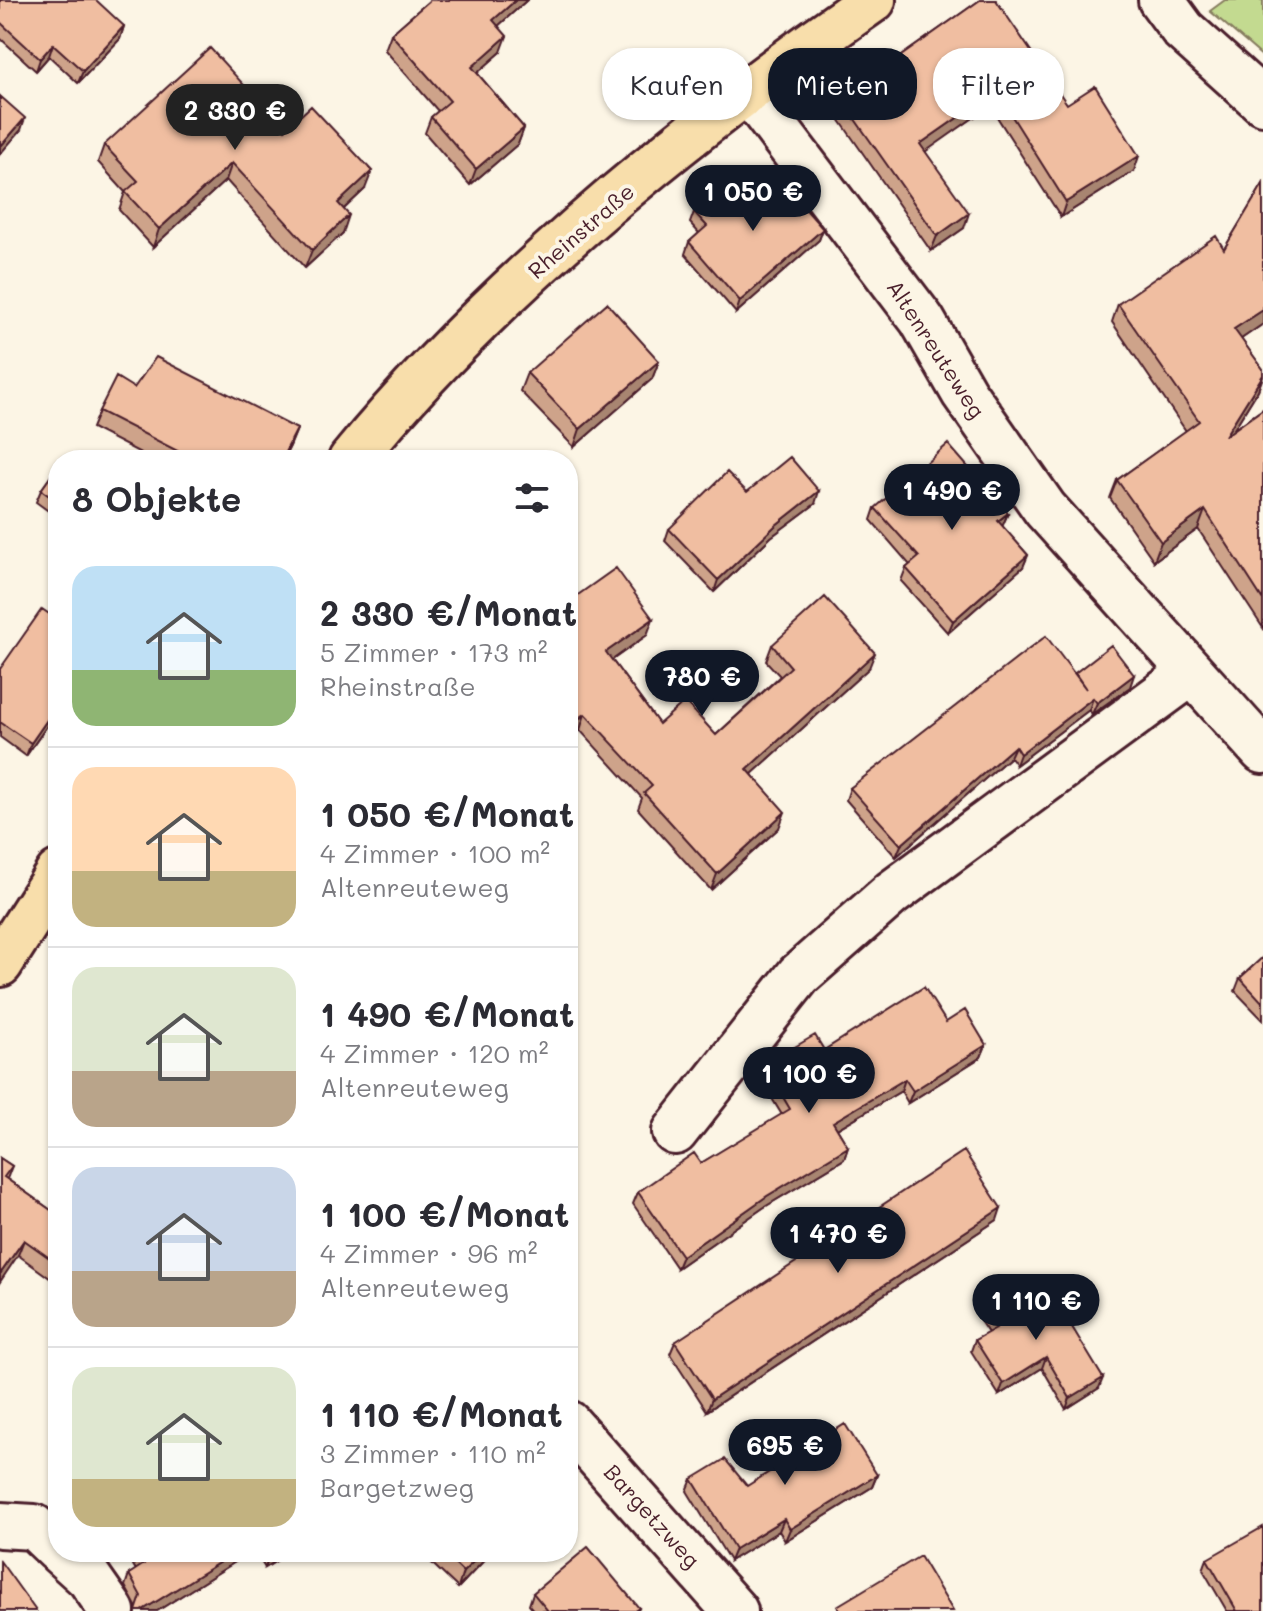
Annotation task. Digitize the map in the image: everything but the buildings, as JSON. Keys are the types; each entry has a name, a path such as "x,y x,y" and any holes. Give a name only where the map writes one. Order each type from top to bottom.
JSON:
{"main road":[{"name":"Rheinstraße","path":"752,90 873,0"},
{"name":"Rheinstraße","path":"360,450 454,348 533,272 659,162 713,120"},
{"path":"0,964 48,889"}],"street":[{"path":"1161,0 1183,30 1263,102"},
{"name":"Altenreuteweg","path":"752,96 922,320 964,393 1045,509 1263,751"},
{"path":"675,1132 799,975 892,893 1191,673"},
{"name":"Bargetzweg","path":"578,1434 735,1611"},
{"path":"0,1525 34,1527 48,1540"},
{"path":"71,1562 89,1578 112,1611"}],"green space":[{"path":"1225,0 1263,0 1263,57 1210,11"}]}
